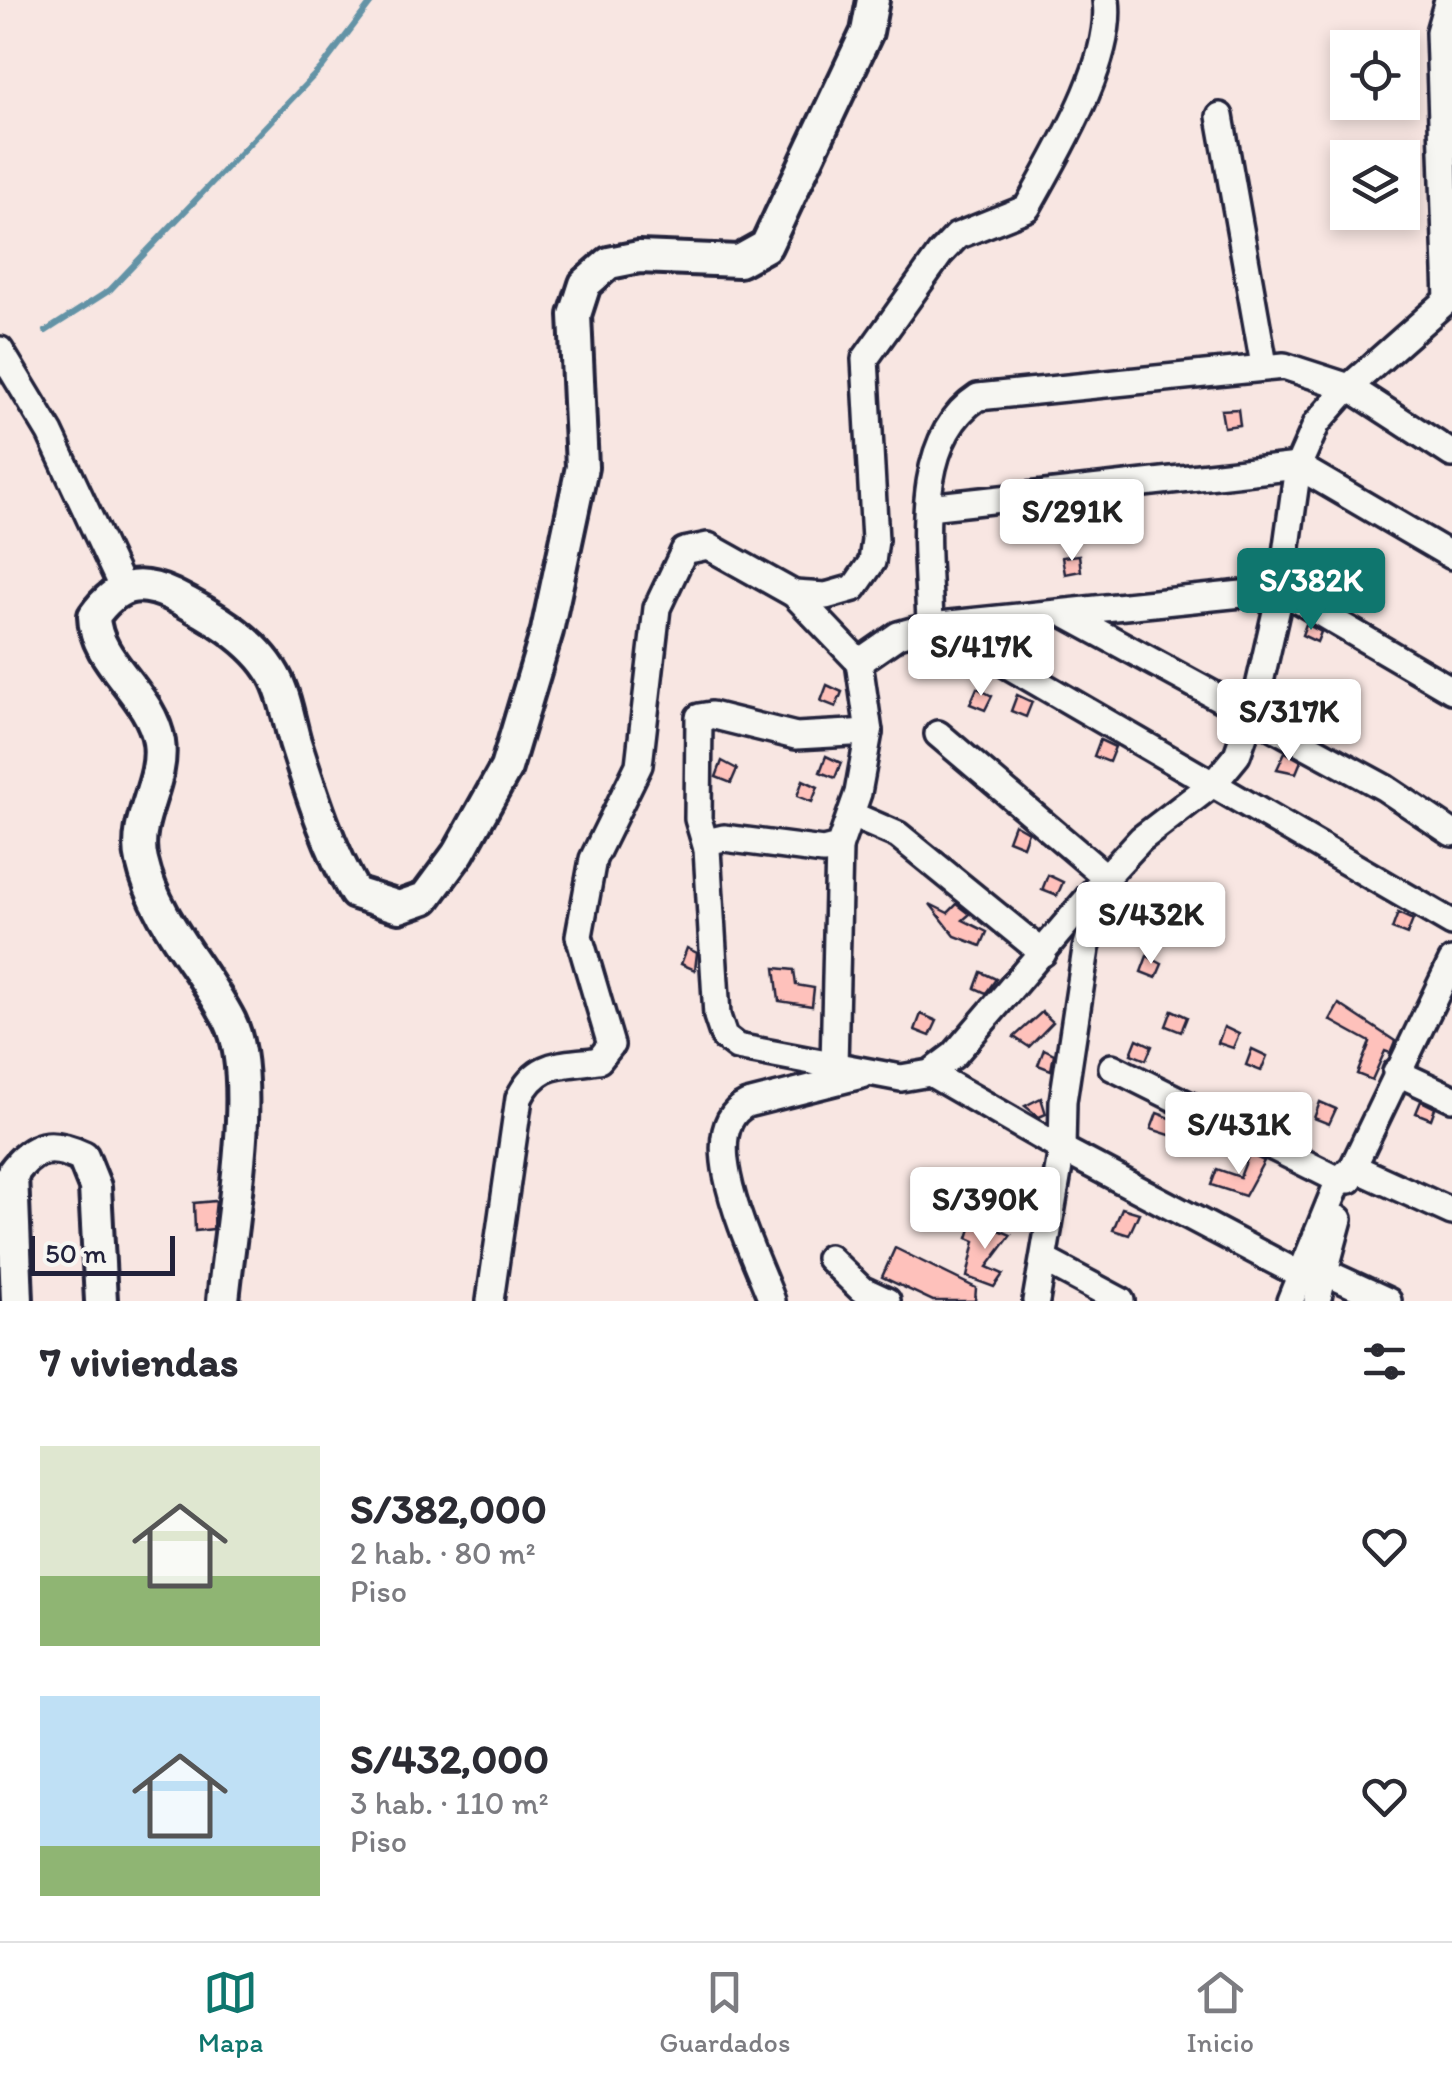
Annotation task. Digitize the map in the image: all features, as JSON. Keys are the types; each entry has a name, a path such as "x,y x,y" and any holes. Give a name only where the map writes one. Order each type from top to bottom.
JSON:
{"main road":[{"path":"223,1301 243,1096 241,1056 231,1024 149,886 140,856 159,743 150,711 95,636 94,616 122,587 147,583 199,608 251,647 275,676 309,784 341,870 354,893 399,907 425,898 459,852 506,768 548,631 582,467 574,316 585,284 608,263 639,257 739,261 766,246 867,32 874,0"},
{"path":"16,1301 12,1174 34,1150 59,1146 83,1158 95,1187 100,1301"}],"street":[{"path":"794,594 826,596 854,588 872,562 874,517 865,359 957,236 1027,208 1091,77 1108,16 1106,0"},
{"path":"868,732 796,736 712,715 699,717 698,818 707,848 717,1016 724,1037 736,1047 902,1078 930,1073 954,1055 974,1026 1044,953 1141,839 1214,783 1237,755 1281,590 1298,466 1317,422 1348,387 1450,298 1441,1"},
{"path":"1220,116 1264,365"},
{"path":"0,350 50,434 122,587"},
{"path":"930,626 928,507 939,448 951,422 978,397 1264,365 1312,372 1348,387 1452,454"},
{"path":"928,507 1298,466 1452,556"},
{"path":"490,1301 519,1098 530,1077 548,1068 599,1060 611,1045 580,936 593,859 639,765 657,608 684,552 708,546 794,594 859,662 868,732 852,815 839,848 834,1066"},
{"path":"859,662 898,635 930,626 1281,590 1452,690"},
{"path":"1064,612 1384,788 1452,833"},
{"path":"930,626 980,649 1452,923"},
{"path":"938,734 1106,877"},
{"path":"852,815 898,835 1044,953"},
{"path":"707,848 717,838 823,852 839,848"},
{"path":"1036,1301 1062,1150 1063,1101 1086,950 1106,877"},
{"path":"1290,1301 1313,1274 1346,1174 1449,973"},
{"path":"1112,1067 1346,1174 1452,1212"},
{"path":"772,1301 723,1166 724,1128 732,1111 747,1104 872,1072"},
{"path":"1396,1072 1452,1098"},
{"path":"930,1073 1062,1150 1313,1274 1388,1301"},
{"path":"828,1258 861,1289 886,1301"},
{"path":"1044,1260 1121,1301"},
{"path":"1313,1274 1317,1301"}],"building":[{"path":"1238,409 1240,425 1224,427 1221,410"},
{"path":"1079,555 1081,571 1065,574 1062,557"},
{"path":"1306,624 1321,632 1317,642 1302,635"},
{"path":"827,685 842,692 836,707 821,701"},
{"path":"977,688 992,696 985,710 970,704"},
{"path":"1017,695 1032,702 1026,717 1011,711"},
{"path":"1327,709 1342,716 1336,731 1321,724"},
{"path":"1100,740 1115,747 1109,762 1094,756"},
{"path":"1285,752 1301,761 1296,773 1277,769"},
{"path":"826,756 841,763 835,778 820,772"},
{"path":"722,761 737,769 731,783 716,777"},
{"path":"803,780 818,787 812,802 797,796"},
{"path":"1014,824 1028,832 1023,846 1008,840"},
{"path":"1048,875 1063,882 1057,896 1042,890"},
{"path":"930,904 948,913 957,904 970,914 963,920 987,932 981,946 955,936"},
{"path":"1398,913 1413,920 1407,935 1392,929"},
{"path":"687,948 697,953 695,970 681,964"},
{"path":"1147,956 1162,964 1156,978 1141,972"},
{"path":"775,968 794,970 796,985 814,988 812,1006 779,1001"},
{"path":"981,972 996,979 986,993 975,988"},
{"path":"1339,1004 1395,1041 1390,1053 1385,1051 1372,1080 1357,1074 1370,1042 1330,1020"},
{"path":"1172,1010 1187,1017 1181,1032 1166,1026"},
{"path":"1042,1012 1053,1022 1029,1047 1014,1037"},
{"path":"921,1014 937,1021 930,1036 915,1030"},
{"path":"1224,1027 1239,1034 1233,1048 1218,1043"},
{"path":"1137,1039 1152,1046 1146,1060 1131,1054"},
{"path":"1044,1049 1054,1054 1051,1070 1038,1065"},
{"path":"1252,1049 1267,1056 1261,1071 1246,1065"},
{"path":"1041,1098 1046,1114 1039,1117 1025,1106"},
{"path":"1421,1101 1435,1108 1431,1119 1416,1113"},
{"path":"1320,1102 1336,1109 1329,1124 1314,1118"},
{"path":"1157,1113 1192,1126 1185,1140 1151,1129"},
{"path":"1249,1154 1264,1161 1245,1196 1211,1185 1217,1169 1240,1177"},
{"path":"216,1201 213,1229 195,1231 194,1203"},
{"path":"1122,1208 1139,1213 1129,1235 1113,1230"},
{"path":"974,1219 1011,1235 987,1267 1003,1274 994,1287 967,1277 975,1241 968,1238"},
{"path":"895,1248 976,1288 975,1301 933,1301 882,1277"}],"waterway":[{"path":"46,331 110,290 323,66 373,0"}]}
